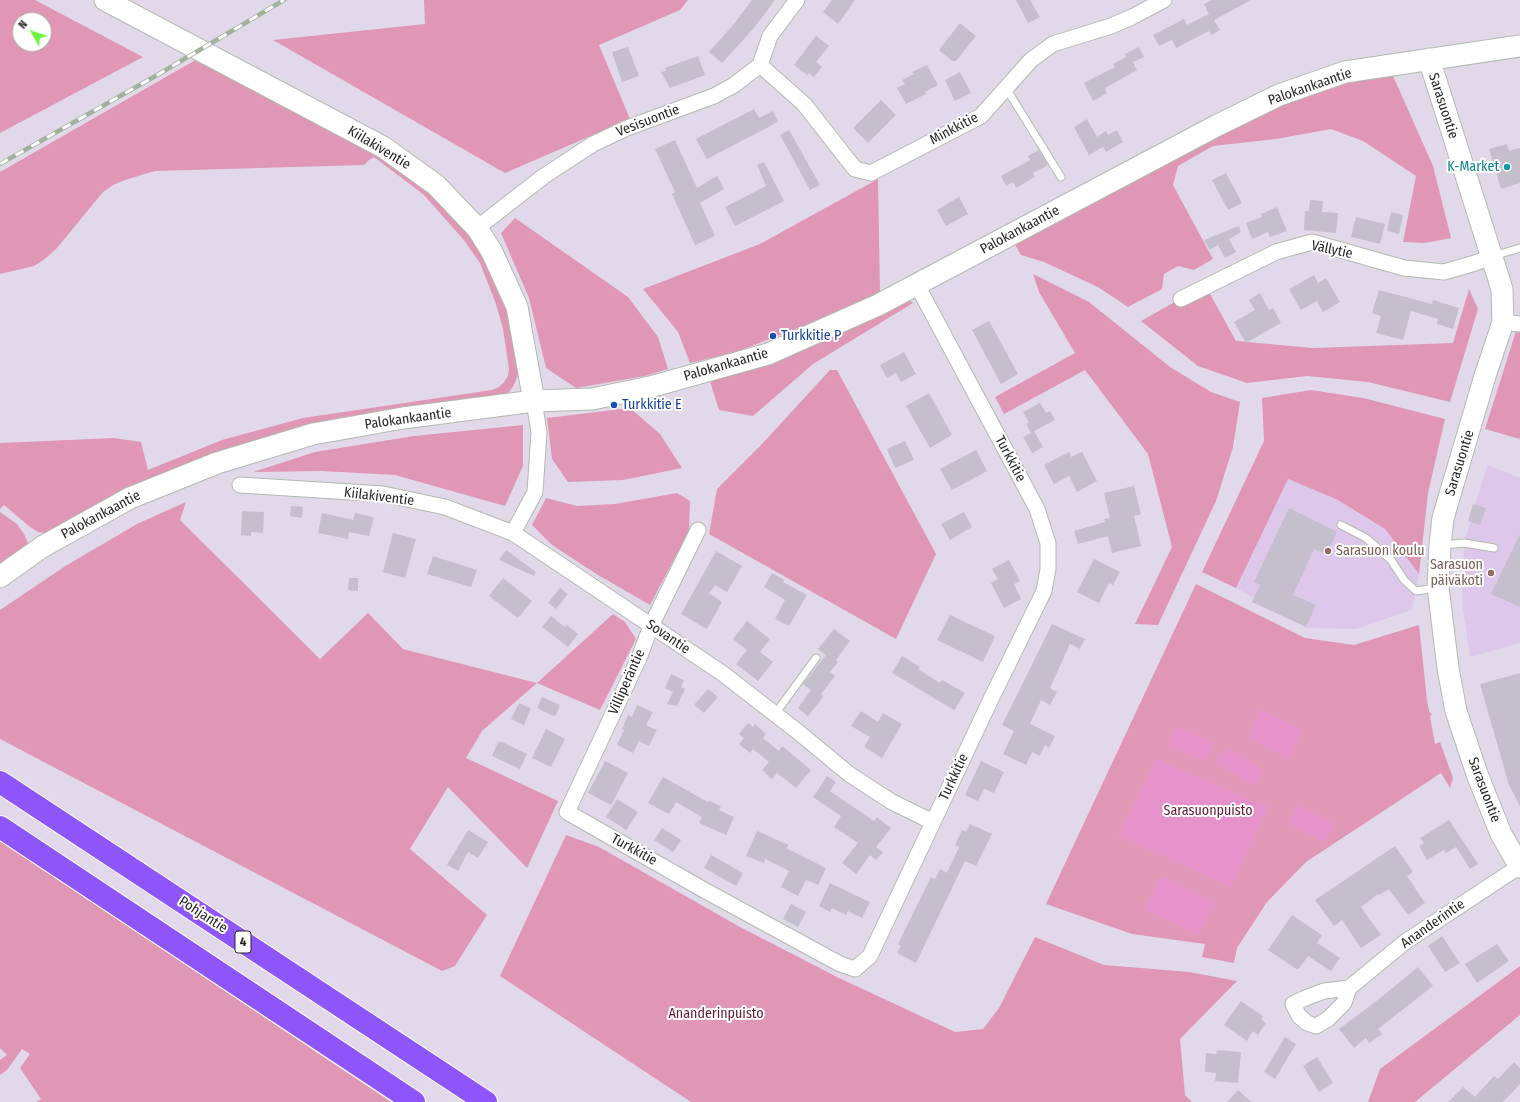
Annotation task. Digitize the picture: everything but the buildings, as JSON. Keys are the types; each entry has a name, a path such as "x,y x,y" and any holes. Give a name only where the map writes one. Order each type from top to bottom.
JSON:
{"highway":[{"name":"Pohjantie","path":"0,782 486,1102"},
{"path":"0,827 414,1102"}],"main road":[{"name":"Kiilakiventie","path":"105,0 384,148 436,184 477,228 492,252 517,307 534,402"},
{"name":"Palokankaantie","path":"0,577 42,547 130,498 217,463 313,434 403,418 534,402 592,399 650,387 768,354 878,306 1216,126 1279,95 1345,72 1520,46"},
{"name":"Sarasuontie","path":"1428,59 1502,289 1511,323 1485,376 1444,518 1440,545 1438,587 1448,668 1456,711 1477,774 1501,834 1520,866"}],"street":[{"path":"760,65 770,36 797,0"},
{"name":"Minkkitie","path":"760,65 804,104 855,169 871,172 981,116 1031,60 1053,44 1110,26 1132,17 1164,0"},
{"name":"Vesisuontie","path":"477,228 544,176 593,144 627,128 669,114 714,96 734,85 760,65"},
{"name":"Vällytie","path":"1181,299 1276,252 1312,242 1404,268 1444,272 1491,257"},
{"name":"Turkkitie","path":"567,812 704,890 840,964 855,969 870,956 1044,591 1048,569 1048,543 1038,509 917,285"},
{"path":"513,533 535,492 539,432 534,402"},
{"name":"Kiilakiventie","path":"240,485 382,494 445,507 513,533"},
{"name":"Villiperäntie","path":"567,812 639,658 651,626 698,530"},
{"name":"Sovantie","path":"513,533 722,673 776,714 849,774 892,802 933,822"},
{"name":"Ananderintie","path":"1349,988 1405,942 1520,866"}],"lane":[{"path":"1006,88 1061,177"},
{"path":"1491,257 1520,248"},
{"path":"1341,526 1366,538 1391,560 1404,580 1416,591 1438,587"},
{"path":"1440,545 1464,543 1494,548"},
{"path":"776,714 816,658"}],"shaded area":[{"name":"Sarasuon päiväkoti","path":"1487,465 1520,478 1520,643 1470,657 1462,602 1464,543"},
{"name":"Sarasuon koulu","path":"1288,479 1336,499 1385,529 1419,574 1412,610 1356,629 1307,628 1236,588"}],"green space":[{"path":"0,0 35,0 143,57 0,133"},
{"path":"424,0 688,0 680,10 599,45 630,119 505,173 273,40 425,24"},
{"path":"199,58 380,154 430,190 470,234 486,258 508,308 519,365 518,375 509,392 502,397 314,427 49,533 38,532 4,505 0,509 0,443 114,438 141,442 148,470 222,440 303,418 492,390 499,387 508,376 509,369 503,329 496,304 480,263 463,239 424,195 374,157 364,165 155,171 125,180 113,185 103,192 57,248 45,259 34,266 0,274 0,172"},
{"path":"1390,69 1433,166 1451,238 1425,243 1403,242 1416,176 1363,141 1331,129 1276,139 1213,146 1178,166 1173,185 1213,259 1194,270 1178,266 1164,274 1162,289 1128,307 1098,287 1044,262 1021,255 1013,241 1282,97"},
{"path":"878,179 880,293 803,326 736,352 690,363 678,332 643,289 760,244"},
{"path":"515,218 628,297 658,337 668,369 645,376 576,388 546,368 529,298 501,233"},
{"path":"1033,274 1089,302 1170,367 1211,392 1240,402 1233,447 1216,501 1158,625 1135,624 1172,547 1148,454 1085,370 1004,414 995,397 1075,353 1039,292"},
{"path":"1198,289 1210,294 1236,341 1313,348 1453,343 1469,289 1478,309 1450,402 1368,382 1307,376 1247,383 1198,366 1141,321"},
{"path":"906,298 913,303 813,364 753,416 719,410 708,375"},
{"path":"1517,328 1520,329 1520,439 1485,429"},
{"path":"830,370 837,370 936,554 896,639 709,534 717,489 762,444"},
{"path":"1311,390 1363,398 1445,419 1428,493 1419,574 1385,529 1336,499 1288,479 1236,588 1202,572 1264,441 1262,398"},
{"path":"630,408 660,434 682,468 623,480 568,482 552,459 547,418"},
{"path":"523,425 523,466 505,506 395,475 322,471 253,472 315,452 414,436"},
{"path":"677,493 690,501 689,531 650,605 598,575 552,545 532,525 546,498 577,506 615,504"},
{"path":"186,502 180,520 320,659 368,613 403,649 537,683 482,731 466,758 558,801 527,868 448,787 410,849 487,915 455,966 442,971 0,739 0,610 67,565 137,524"},
{"path":"0,512 17,524 24,534 28,546 0,565"},
{"name":"Sarasuonpuisto","path":"1196,584 1305,638 1354,645 1419,625 1427,700 1429,711 1432,715 1430,716 1435,744 1440,742 1453,778 1450,788 1441,773 1306,862 1267,902 1237,948 1234,963 1202,957 1205,944 1132,934 1046,904"},
{"path":"613,614 625,622 636,639 600,710 537,683"},
{"path":"1260,709 1302,730 1290,759 1249,738"},
{"path":"1176,727 1214,742 1206,761 1168,746"},
{"path":"1226,747 1264,770 1254,786 1216,763"},
{"path":"1156,759 1268,807 1231,887 1118,835"},
{"path":"1298,805 1334,823 1325,842 1289,824"},
{"name":"Ananderinpuisto","path":"566,835 599,847 740,927 839,978 955,1032 983,1029 999,1008 1035,937 1104,965 1189,972 1237,981 1180,1039 1185,1095 1192,1102 691,1102 500,976"},
{"path":"0,841 391,1102 36,1102 41,1099 20,1068 30,1054 22,1049 7,1070 0,1075 0,1060 7,1055 0,1048"},
{"path":"1161,876 1215,903 1198,935 1145,909"},
{"path":"1520,966 1520,1015 1415,1102 1368,1102 1380,1069"}],"railway":[{"path":"0,164 159,74 284,0"}],"place":[{"name":"K-Market","path":"1507,167"},
{"name":"Turkkitie P","path":"773,336"},
{"name":"Turkkitie E","path":"614,405"},
{"name":"Sarasuon koulu","path":"1328,551"},
{"name":"Sarasuon päiväkoti","path":"1491,573"}]}
